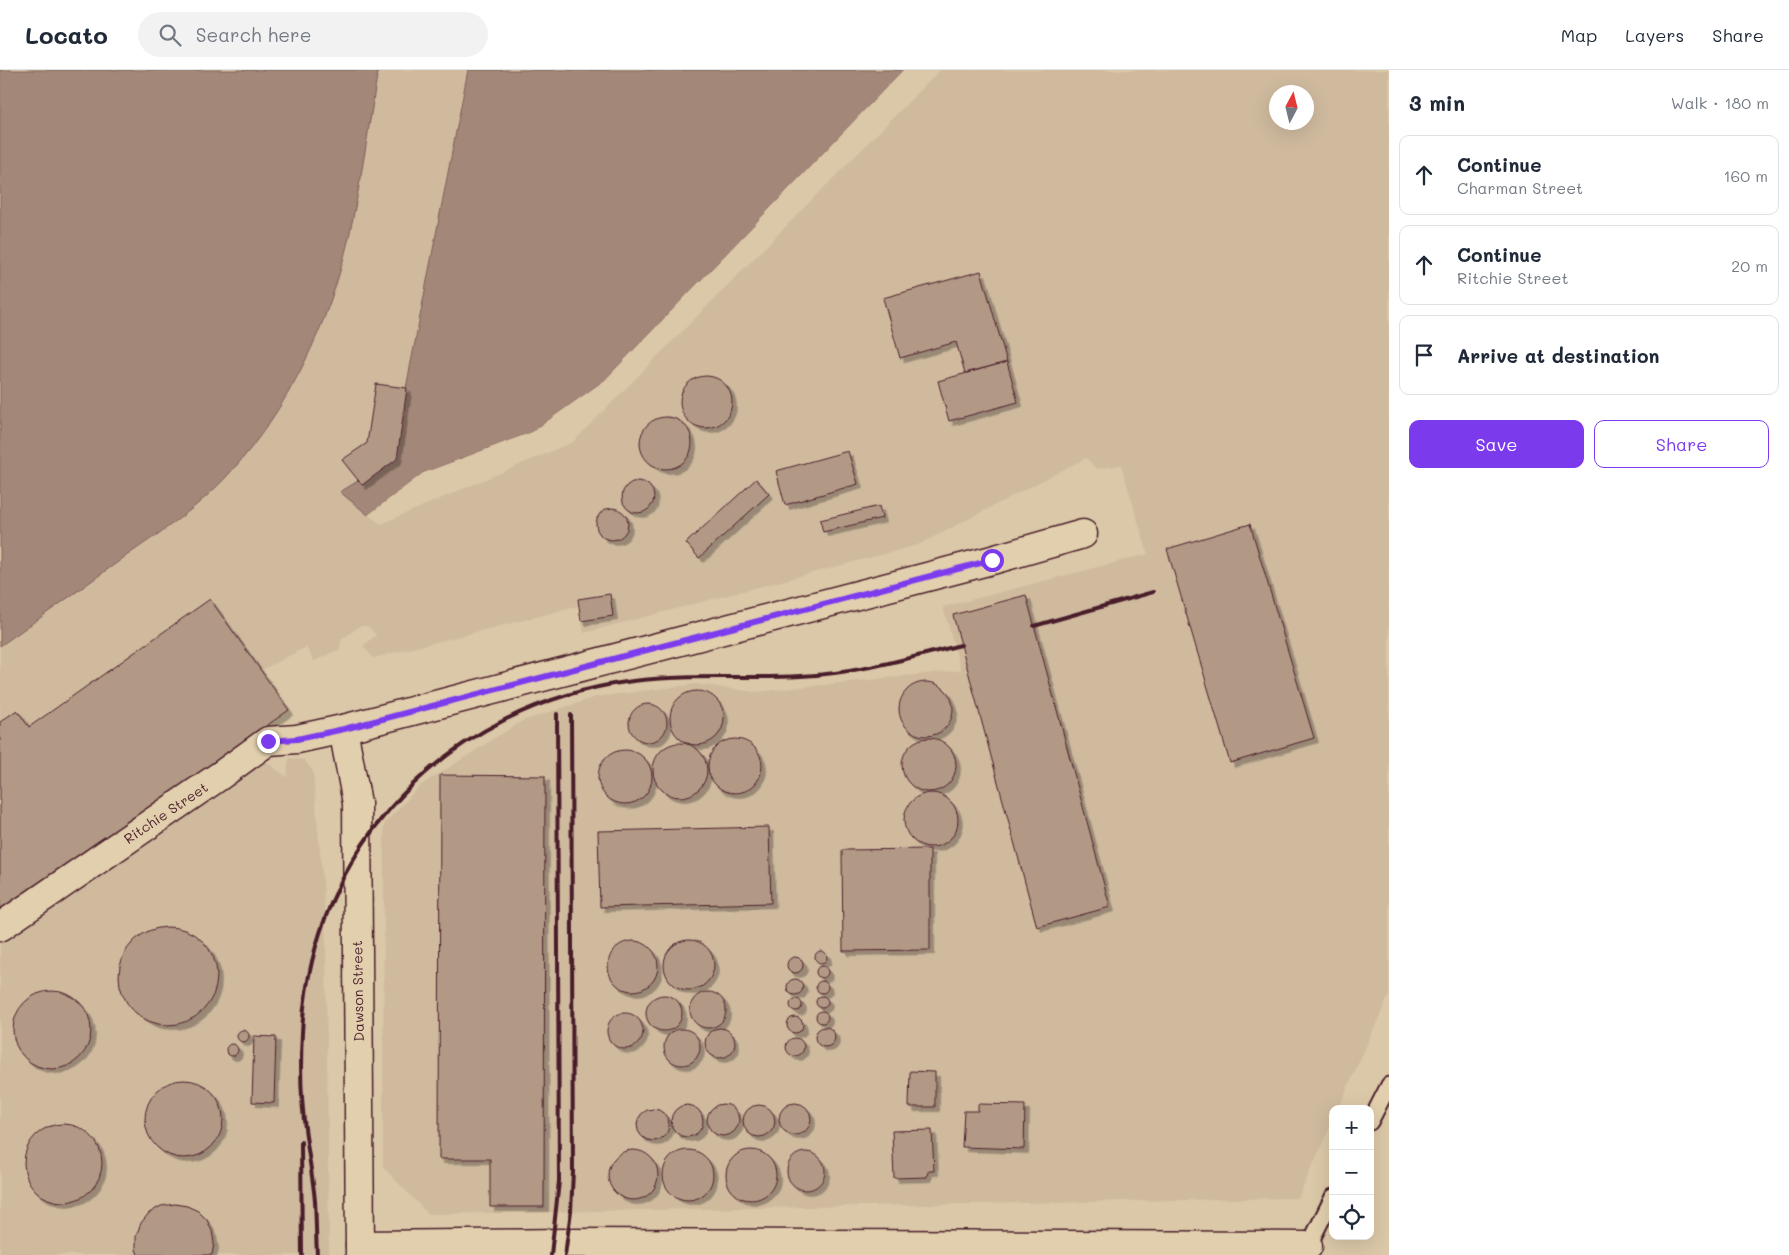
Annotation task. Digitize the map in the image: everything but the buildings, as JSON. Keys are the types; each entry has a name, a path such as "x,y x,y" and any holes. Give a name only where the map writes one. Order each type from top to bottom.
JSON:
{"street":[{"name":"Ritchie Street","path":"0,927 222,775 268,741 297,739 344,729 973,565 1083,534"},
{"name":"Dawson Street","path":"344,729 357,803 360,1250"},
{"path":"360,1250 566,1243 1306,1251"}],"lane":[{"path":"1374,1114 1389,1084"},
{"path":"1306,1251 1329,1205"}],"shaded area":[{"path":"0,70 378,70 365,154 341,269 318,333 304,363 270,421 229,474 194,507 0,646"},
{"path":"378,70 468,70 392,460 368,515 381,524 573,442 940,70 1389,70 1389,995 1340,1105 1329,1105 1329,1129 1298,1198 428,1214 383,1167 384,824 421,785 522,721 596,697 696,684 755,692 961,670 943,607 1148,554 1121,465 1097,469 1086,458 918,545 584,633 579,606 373,658 363,646 376,635 368,626 360,626 341,640 340,649 314,661 306,647 262,670 286,712 0,919 0,646 185,515 229,475 285,398 310,351 333,293 349,238"},
{"path":"468,70 903,70 605,380 532,432 423,473 368,515 340,492 392,460"},
{"path":"260,757 287,777 289,758 304,760 313,771 326,944 329,1255 0,1255 0,941"}],"pier":[{"path":"903,70 906,70 606,382 534,434 424,475 371,516 368,515 423,473 532,432 605,380"}],"railway":[{"path":"1034,626 1153,592"},
{"path":"317,1255 315,1201 304,1123 301,1072 302,1033 311,965 332,902 362,845 402,796 450,753 505,720 566,695 633,681 654,679 821,675 882,665 961,645"},
{"path":"551,1255 559,1181 557,714"},
{"path":"565,1255 571,1211 573,1172 571,715"},
{"path":"301,1142 302,1255"}],"route":[{"path":"268,741 297,739 344,729 992,560"}]}
